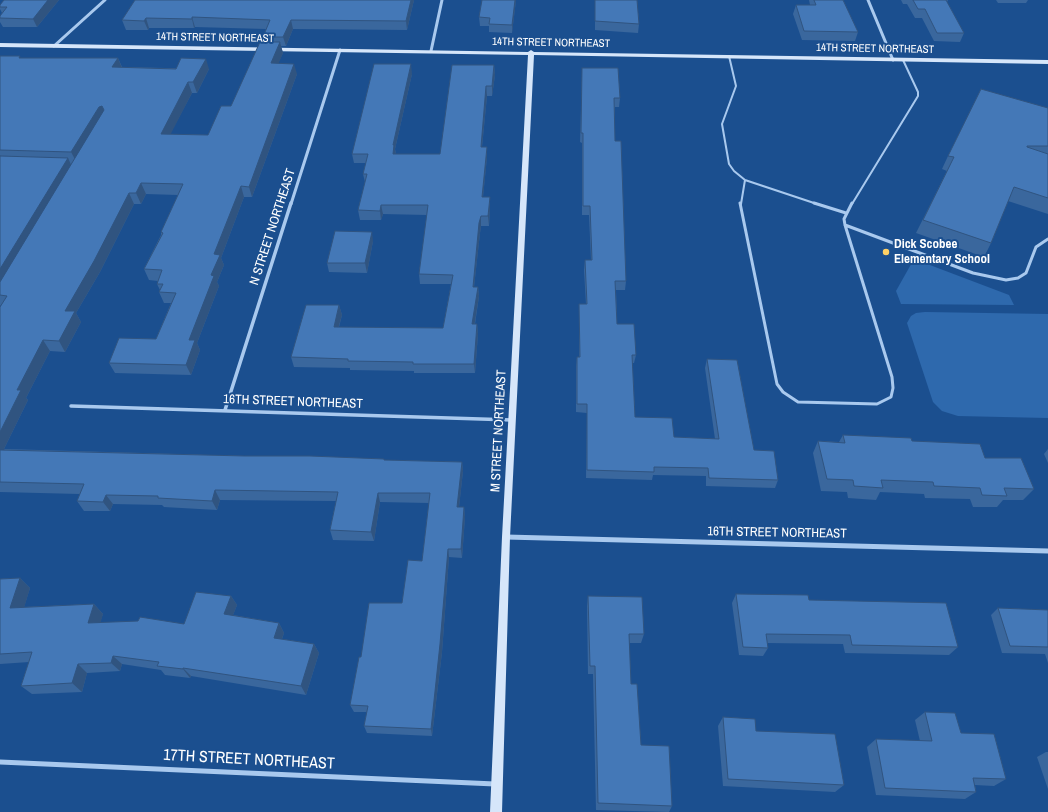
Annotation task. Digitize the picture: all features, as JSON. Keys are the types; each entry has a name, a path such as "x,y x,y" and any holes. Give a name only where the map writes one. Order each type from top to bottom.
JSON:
{"street":[{"path":"54,46 105,0"},
{"path":"431,51 442,0"},
{"path":"868,0 893,60"},
{"name":"14TH STREET NORTHEAST","path":"0,45 531,52 1048,62"},
{"name":"N STREET NORTHEAST","path":"225,410 340,50"},
{"name":"M STREET NORTHEAST","path":"496,812 506,537 531,52"},
{"name":"16TH STREET NORTHEAST","path":"71,406 513,420"},
{"name":"16TH STREET NORTHEAST","path":"506,537 1048,551"},
{"name":"17TH STREET NORTHEAST","path":"0,762 497,784"}],"lane":[{"path":"729,56 736,86 722,124 729,164 734,171 745,180 846,213"},
{"path":"745,180 740,201 778,384 783,392 798,402 877,404 891,397 893,388 892,377 845,226 846,213 918,96 918,92 903,60"},
{"path":"845,226 973,273 1006,280 1018,278 1026,273 1036,247 1048,239"}],"shaded area":[{"path":"914,259 1009,295 1014,305 901,304 896,291"},
{"path":"916,313 1048,314 1048,418 958,416 942,411 933,402 907,323 911,316"}],"building":[{"path":"4,0 48,0 33,19 0,18 7,7 0,7"},
{"path":"135,0 411,0 406,21 291,20 283,37 263,37 270,20 192,17 192,19 146,18 144,21 122,20"},
{"path":"482,0 515,0 512,25 489,24 490,18 479,17"},
{"path":"595,0 637,0 639,24 595,21"},
{"path":"814,0 843,0 858,32 804,31 796,5 816,5"},
{"path":"913,0 946,0 964,33 937,33 925,9 918,9"},
{"path":"260,42 280,42 271,63 294,64 249,187 241,186 214,254 220,255 211,275 214,276 189,340 195,340 186,365 109,363 119,338 156,339 176,293 159,292 163,284 157,284 162,270 144,269 163,233 161,232 183,184 141,183 136,193 129,193 94,261 65,311 75,311 59,341 43,340 17,390 21,390 0,432 0,307 7,296 0,295 0,282 104,110 102,106 99,107 71,152 0,150 0,56 20,56 19,58 118,58 112,67 176,69 181,58 206,59 193,82 188,82 161,134 208,135 221,106 231,106"},
{"path":"374,64 411,64 393,145 393,154 440,154 452,65 494,65 492,86 486,86 481,147 487,147 482,197 490,197 488,216 481,216 479,223 473,287 478,287 472,324 477,324 474,364 413,364 413,362 348,361 348,359 291,357 306,305 339,305 334,327 443,328 453,275 419,274 428,205 381,205 380,211 358,210 367,174 363,174 368,154 352,154"},
{"path":"582,68 618,68 620,98 614,98 615,141 621,141 626,281 615,281 617,324 634,324 636,355 632,355 635,417 672,418 674,437 719,439 707,359 737,360 754,450 774,451 778,480 709,478 708,468 654,467 654,472 587,470 587,404 577,404 577,357 580,357 579,304 587,304 585,260 592,260 590,206 583,206 583,133 581,133"},
{"path":"981,89 1048,108 1048,146 1027,147 1048,154 1048,198 1014,187 991,243 923,220 954,157 948,156"},
{"path":"0,156 68,158 0,269"},
{"path":"335,231 372,232 365,263 327,263"},
{"path":"843,435 911,438 912,441 980,444 985,458 1021,458 1034,489 1004,488 1007,496 982,495 980,488 934,486 933,482 881,480 883,488 854,486 853,480 827,479 818,441 845,443"},
{"path":"0,450 245,456 310,456 462,462 457,507 464,507 461,549 448,549 431,729 364,726 368,706 350,705 359,657 361,657 369,603 402,603 408,560 422,561 430,493 378,493 371,532 330,530 338,492 215,490 212,501 158,498 158,496 106,495 103,502 77,501 84,484 0,482"},
{"path":"20,578 10,608 94,604 88,623 138,621 140,617 184,624 196,592 231,596 224,614 279,623 274,638 314,644 301,686 183,668 157,666 159,662 113,656 111,663 78,664 72,683 21,686 32,652 0,654 0,579"},
{"path":"736,594 808,595 809,600 946,603 958,647 852,645 850,635 766,634 768,648 743,647"},
{"path":"588,596 642,597 644,634 629,634 631,684 637,684 641,745 669,746 672,806 598,803 595,666 590,666"},
{"path":"998,608 1048,610 1048,647 1010,646"},
{"path":"925,712 955,713 961,733 994,734 1006,779 973,778 976,792 885,788 876,739 932,741"},
{"path":"723,717 755,719 756,731 835,734 844,785 728,779"}],"place":[{"name":"Dick Scobee Elementary School","path":"886,252"}]}
